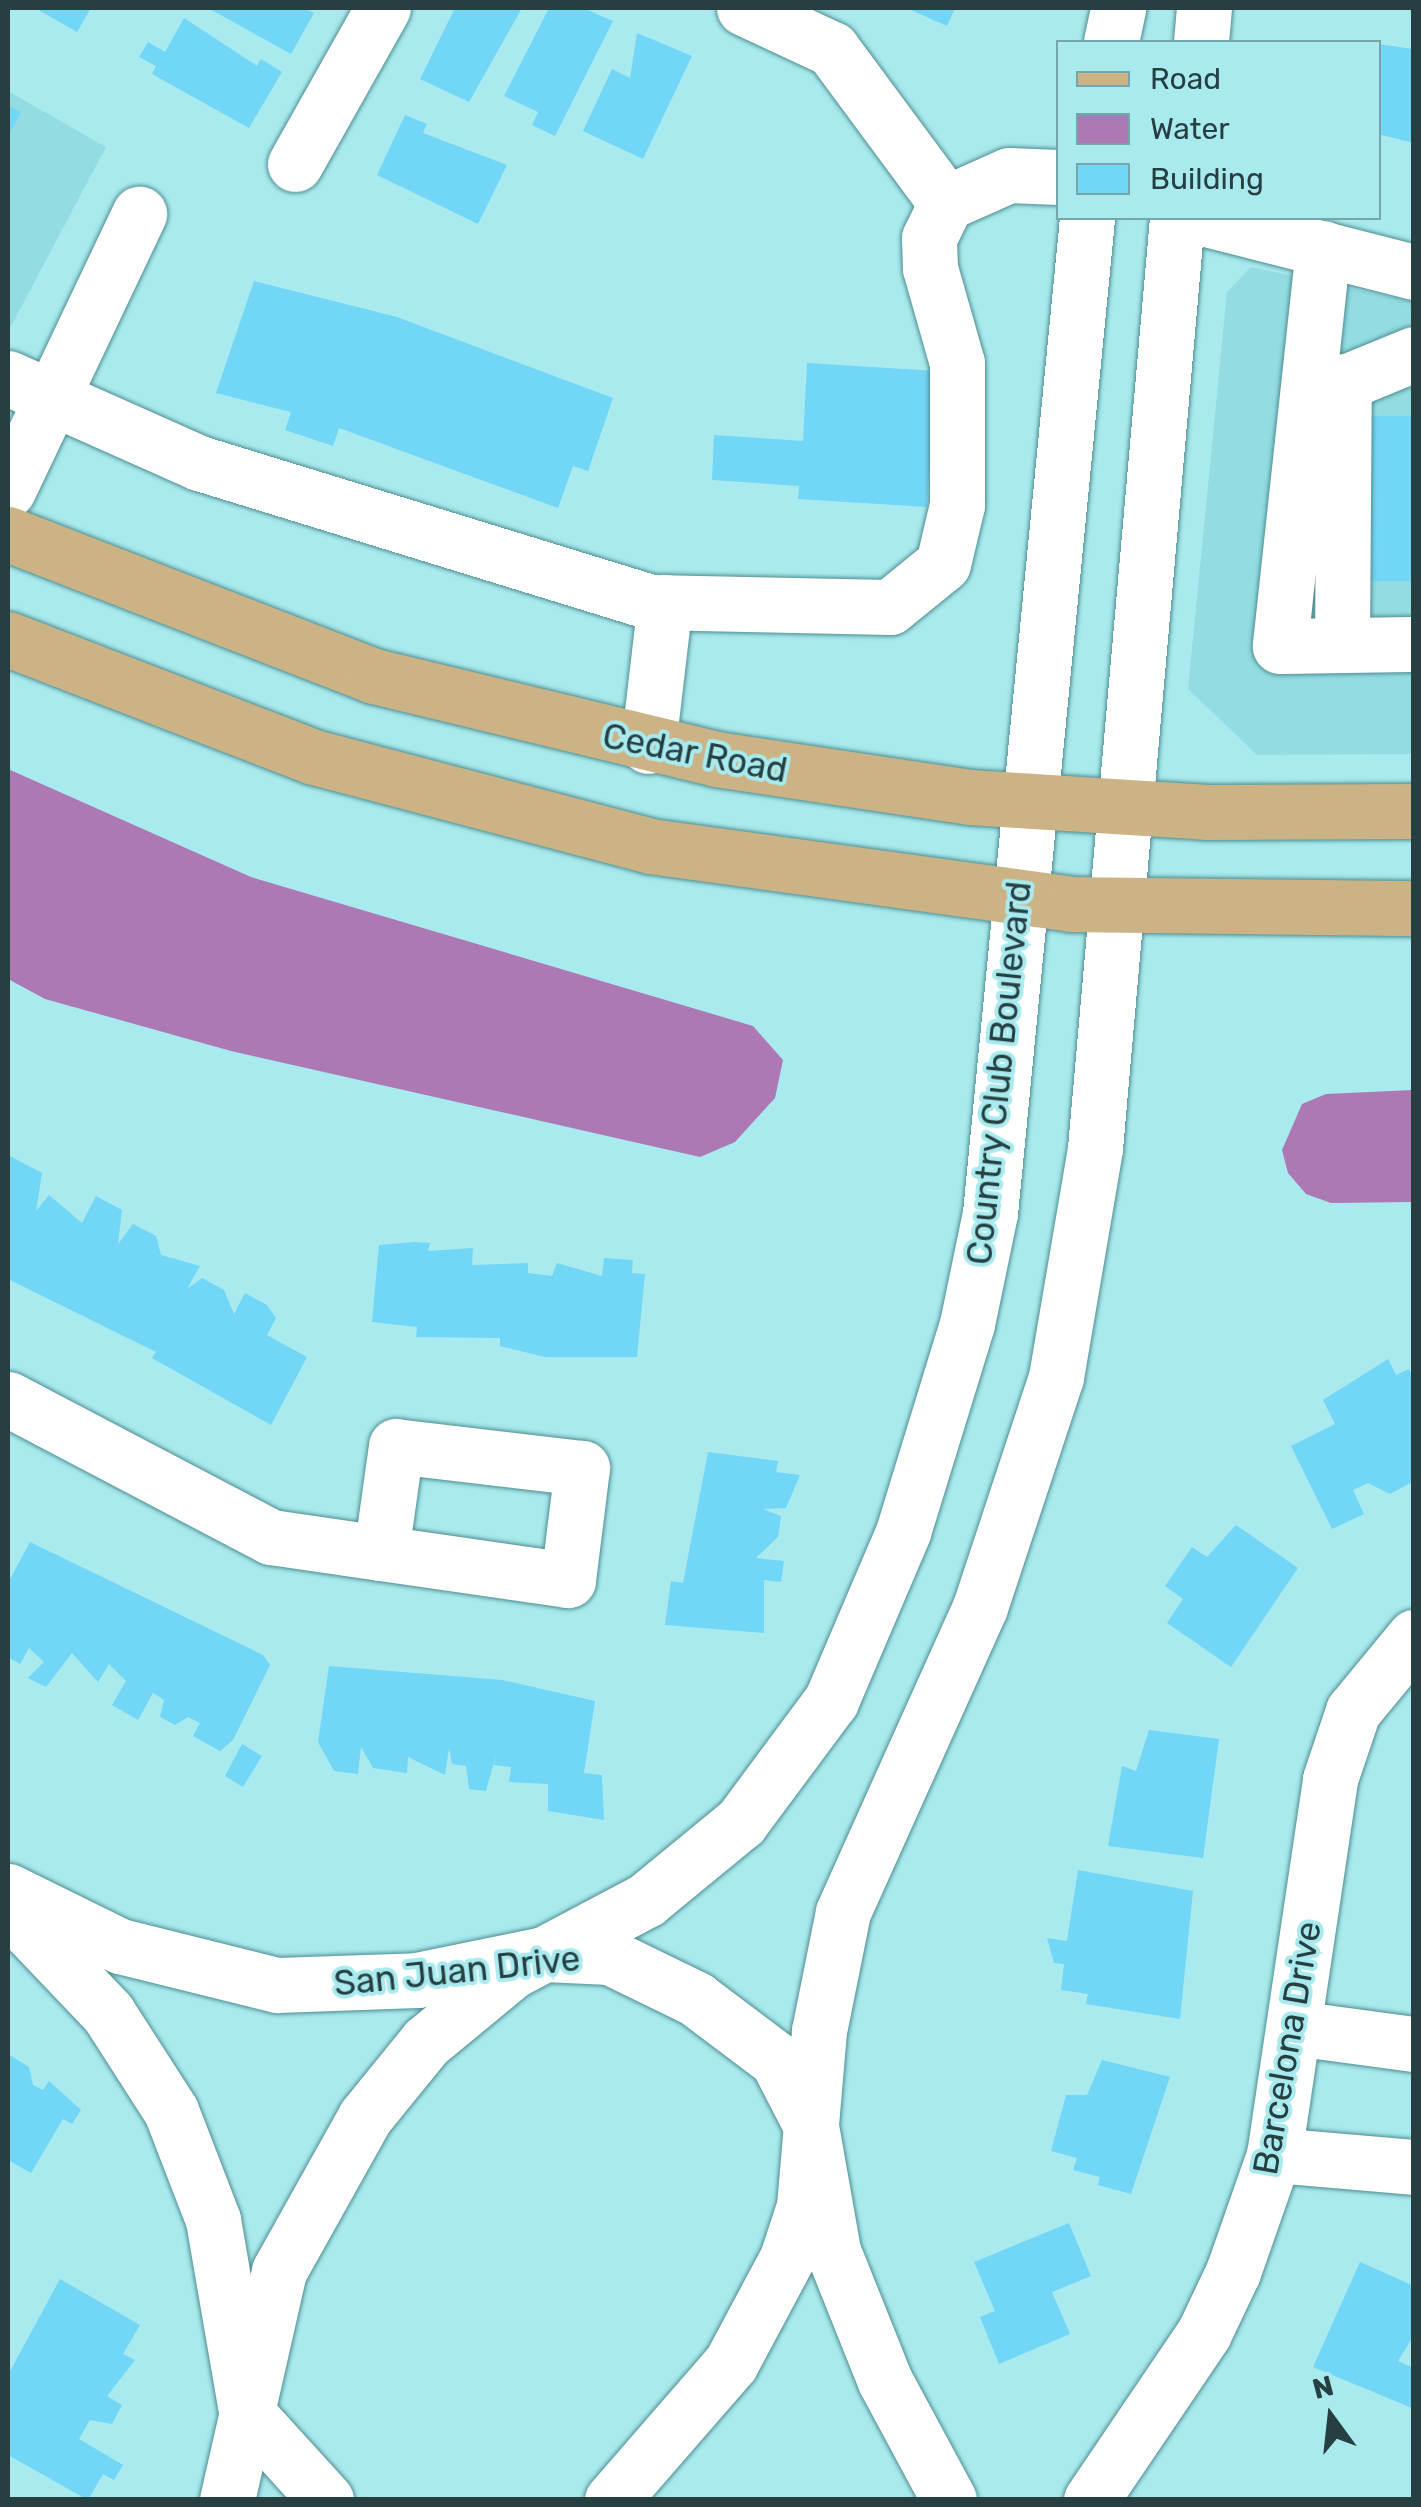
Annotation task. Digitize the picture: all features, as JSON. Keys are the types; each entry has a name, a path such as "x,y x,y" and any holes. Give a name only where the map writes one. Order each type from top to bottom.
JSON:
{"main road":[{"name":"Cedar Road","path":"8,534 374,676 648,746 888,788 1030,801 1124,807 1414,811"},
{"path":"8,639 209,723 461,800 796,872 1115,906 1414,908"}],"street":[{"path":"295,164 383,8"},
{"path":"744,8 832,49 946,203"},
{"path":"1112,40 1118,8"},
{"path":"1200,40 1204,8"},
{"path":"28,389 428,540 665,602 890,606 943,564 957,504 956,364 930,238 946,203 1008,175 1056,177"},
{"path":"8,490 28,389 139,214"},
{"name":"Country Club Boulevard","path":"226,2500 278,2271 366,2117 426,2042 544,1954 696,1864 760,1799 832,1701 903,1532 967,1324 990,1213 1087,220"},
{"path":"612,2500 732,2363 788,2258 842,1912 980,1607 1056,1378 1083,1259 1177,220"},
{"path":"1210,220 1414,272"},
{"path":"1322,248 1325,390 1280,646 1414,644"},
{"path":"1325,390 1414,354"},
{"path":"648,746 665,602"},
{"path":"8,1399 232,1524 380,1554"},
{"name":"Barcelona Drive","path":"1091,2500 1204,2333 1274,2154 1330,1779 1353,1712 1414,1637"},
{"name":"San Juan Drive","path":"8,1892 120,1946 278,1985 416,1980 544,1954 610,1957 696,1999 776,2060 811,2126 833,2251 885,2380 949,2500"},
{"path":"8,1908 108,2013 171,2111 213,2220 246,2412 326,2500"},
{"path":"1294,2028 1414,2044"},
{"path":"1274,2154 1414,2167"}],"shaded area":[{"path":"8,91 106,147 8,332"},
{"path":"1251,267 1413,302 1413,754 1257,755 1188,689 1227,292"}],"water":[{"path":"8,769 251,877 753,1026 783,1060 775,1098 735,1142 700,1157 231,1051 45,999 8,979"},
{"path":"1413,1090 1413,1202 1331,1203 1306,1194 1288,1173 1282,1150 1302,1104 1326,1094"}],"building":[{"path":"35,8 91,8 77,32"},
{"path":"208,8 303,8 314,13 291,54"},
{"path":"455,8 522,8 469,102 420,79"},
{"path":"549,8 583,8 613,21 555,136 532,125 538,112 504,96"},
{"path":"906,8 955,8 947,26"},
{"path":"184,18 257,66 261,59 282,72 249,128 152,74 156,66 139,57 148,42 165,52"},
{"path":"637,33 692,56 643,159 583,131 612,69 630,78"},
{"path":"1381,44 1413,49 1414,143 1381,135"},
{"path":"8,105 21,112 8,137"},
{"path":"405,115 427,124 423,133 507,165 478,224 377,175"},
{"path":"254,281 397,317 613,398 588,471 573,466 558,508 339,428 333,446 285,430 291,412 216,393"},
{"path":"807,363 936,371 927,507 798,499 799,486 712,480 714,435 803,441"},
{"path":"1359,416 1414,416 1414,581 1357,581"},
{"path":"8,1155 42,1173 36,1211 49,1195 82,1223 96,1196 122,1210 118,1244 133,1224 156,1236 161,1255 200,1266 187,1289 202,1278 224,1290 234,1314 245,1293 267,1305 276,1318 267,1335 307,1357 271,1425 152,1358 156,1352 8,1279"},
{"path":"430,1243 428,1251 473,1248 472,1265 528,1263 528,1273 552,1276 557,1263 602,1276 604,1258 633,1260 632,1273 645,1274 637,1357 545,1357 500,1346 500,1338 416,1337 417,1327 372,1322 379,1245"},
{"path":"1388,1359 1396,1375 1409,1369 1414,1379 1414,1481 1390,1494 1368,1483 1353,1490 1364,1514 1332,1529 1291,1446 1335,1424 1323,1400"},
{"path":"708,1452 778,1461 776,1472 800,1475 786,1508 763,1509 781,1516 778,1537 756,1558 784,1561 781,1582 764,1580 764,1633 665,1625 671,1581 683,1583"},
{"path":"1236,1525 1298,1568 1231,1667 1167,1623 1183,1599 1165,1586 1192,1547 1207,1557"},
{"path":"30,1542 263,1655 270,1665 233,1740 220,1751 193,1736 200,1723 188,1717 175,1725 160,1717 164,1700 153,1693 138,1720 112,1705 126,1681 109,1664 98,1682 72,1653 46,1687 28,1678 44,1662 29,1648 20,1664 8,1657 8,1583"},
{"path":"329,1666 502,1680 595,1701 584,1773 602,1775 604,1820 548,1811 548,1784 509,1782 511,1767 494,1765 496,1755 486,1791 469,1789 466,1766 452,1764 449,1748 445,1775 408,1757 407,1773 373,1768 361,1747 358,1774 334,1771 318,1742"},
{"path":"1149,1730 1219,1739 1203,1858 1108,1846 1122,1766 1136,1771"},
{"path":"242,1744 262,1756 243,1787 225,1776"},
{"path":"1078,1870 1193,1891 1180,2019 1086,2004 1088,1994 1061,1990 1064,1964 1054,1963 1047,1938 1067,1941"},
{"path":"8,2054 29,2067 33,2085 43,2090 49,2081 81,2110 72,2124 63,2119 31,2173 8,2160"},
{"path":"1102,2060 1170,2077 1131,2194 1098,2185 1100,2177 1073,2170 1077,2158 1051,2151 1066,2095 1087,2095"},
{"path":"1069,2223 1091,2276 1052,2292 1070,2334 999,2364 980,2317 995,2311 974,2262"},
{"path":"1360,2262 1414,2286 1414,2335 1398,2361 1414,2368 1412,2408 1313,2367"},
{"path":"60,2279 140,2325 123,2354 135,2360 107,2396 122,2405 112,2424 90,2420 79,2439 123,2465 114,2480 103,2474 88,2500 8,2455 8,2375"}]}
